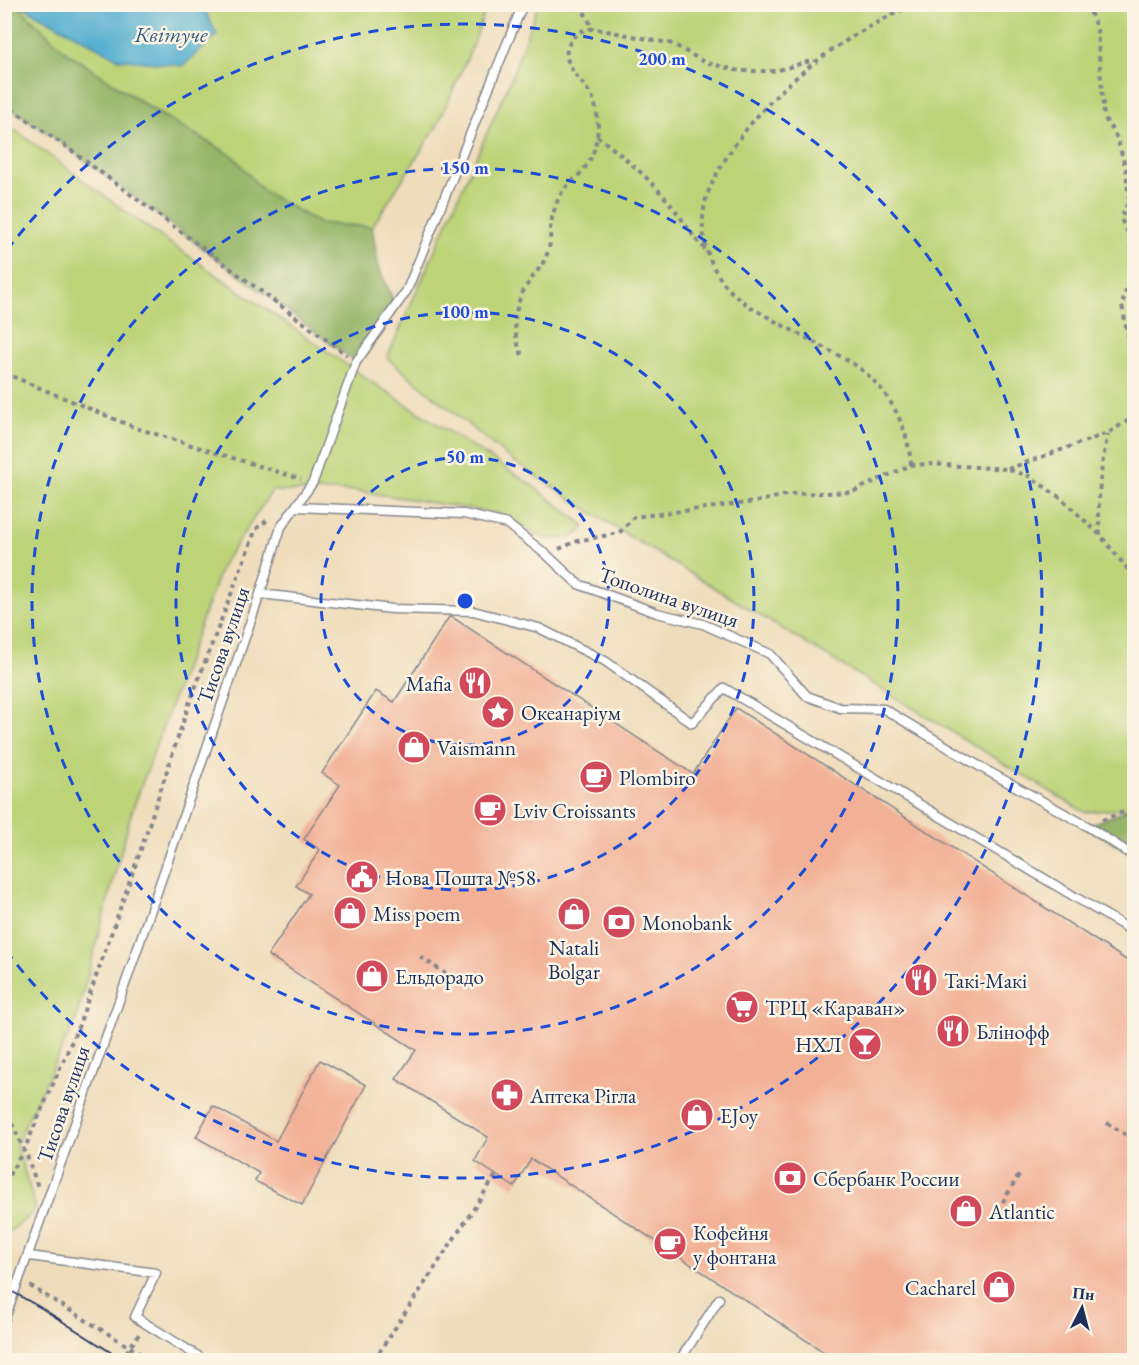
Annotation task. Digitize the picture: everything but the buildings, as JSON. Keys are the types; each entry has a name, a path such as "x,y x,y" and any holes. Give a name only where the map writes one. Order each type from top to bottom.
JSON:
{"lane":[{"name":"Тисова вулиця","path":"4,1321 260,594 281,527 313,482 356,362 407,290 523,4"},
{"name":"Тополина вулиця","path":"296,507 464,514 507,524 547,555 578,584 657,613 703,624 770,654 807,696 840,708 884,709 984,769 1087,826 1134,856"},
{"path":"260,594 392,609 473,611 539,628 605,661 692,723 724,688 1134,932"},
{"path":"28,1256 156,1273 135,1317 204,1360"},
{"path":"680,1360 719,1299"}],"path":[{"path":"580,4 593,28"},
{"path":"911,465 906,434 898,414 886,395 872,379 847,359 742,301 720,279 706,250 703,227 705,203 710,188 723,163 757,116 791,82 820,58 858,33 915,4"},
{"path":"1087,4 1097,30 1104,117 1117,138 1126,169 1129,200 1121,219 1129,235 1132,257 1131,273 1122,305 1134,368"},
{"path":"522,356 517,343 515,324 519,299 528,283 541,268 550,245 551,222 558,199 566,186 580,174 587,164 593,154 597,136 598,119 594,101 571,69 567,56 569,44 574,37 584,30 593,28 673,44 704,62 739,71 763,72 787,69 820,58"},
{"path":"4,104 74,152 356,362"},
{"path":"597,136 638,168 675,210 693,238 706,250"},
{"path":"4,372 135,428 313,482"},
{"path":"1007,469 1108,433 1134,417"},
{"path":"1100,535 1098,494 1108,433"},
{"path":"547,555 577,541 620,533 634,517 755,502 790,494 852,492 911,465 930,464 1007,469 1029,476 1062,499 1100,535 1134,578"},
{"path":"4,1183 24,1150 79,1025 189,704 256,529 273,516"},
{"path":"1087,826 1133,808 1130,777 1134,765"},
{"path":"420,957 462,984"},
{"path":"4,1107 24,1150 45,1208"},
{"path":"1107,1123 1134,1140"},
{"path":"998,1209 1020,1173"},
{"path":"374,1360 496,1175"},
{"path":"20,1280 152,1360"},
{"path":"121,1360 146,1324"}],"green space":[{"path":"5,5 17,5 66,52 159,114 233,156 263,191 319,223 372,227 379,269 396,306 356,362 64,145 5,104"},
{"path":"17,5 217,35 202,5 487,5 474,43 437,126 372,227 319,223 262,191 233,156 160,114 66,52"},
{"path":"538,5 1134,5 1134,470 1130,489 1134,511 1134,808 1084,812 614,527 513,461 387,358 510,81"},
{"path":"4,122 147,227 373,383 529,483 584,525 580,533 570,538 546,539 497,513 358,491 272,491 222,565 131,814 76,1019 16,1144 36,1209 5,1235"},
{"path":"1134,808 1134,856 1087,826"}],"water":[{"name":"Квітуче","path":"20,5 202,5 217,35 183,66 119,59"}],"tram line":[{"path":"4,1287 123,1360"}],"place":[{"name":"Mafia","path":"475,683"},
{"name":"Океанаріум","path":"498,712"},
{"name":"Vaismann","path":"414,747"},
{"name":"Plombiro","path":"596,777"},
{"name":"Lviv Croissants","path":"490,810"},
{"name":"Нова Пошта №58","path":"362,877"},
{"name":"Miss poem","path":"350,913"},
{"name":"Natali Bolgar","path":"574,914"},
{"name":"Monobank","path":"619,922"},
{"name":"Ельдорадо","path":"372,976"},
{"name":"Такі-Макі","path":"921,980"},
{"name":"ТРЦ «Караван»","path":"742,1007"},
{"name":"Блінофф","path":"953,1031"},
{"name":"НХЛ","path":"865,1044"},
{"name":"Аптека Рігла","path":"507,1095"},
{"name":"EJoy","path":"697,1115"},
{"name":"Сбербанк России","path":"790,1178"},
{"name":"Atlantic","path":"966,1211"},
{"name":"Кофейня у фонтана","path":"670,1244"},
{"name":"Cacharel","path":"999,1287"}]}
